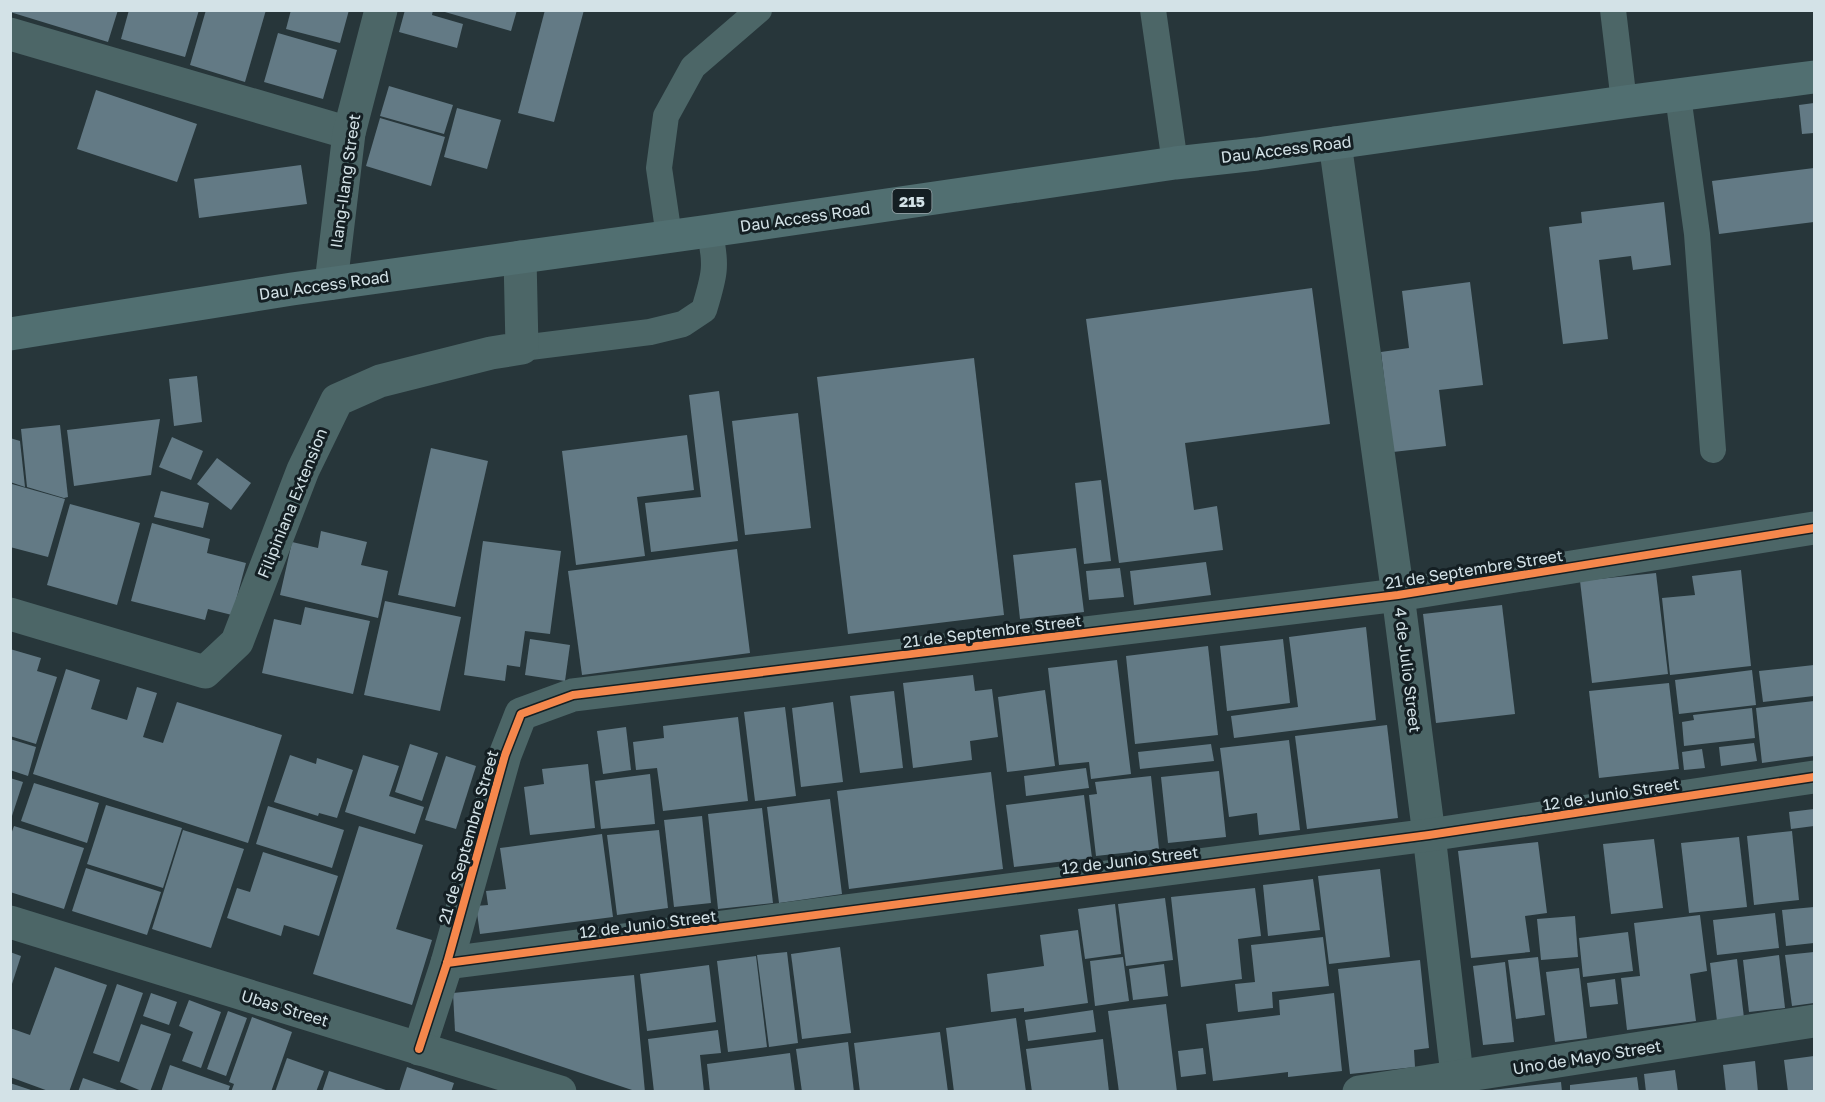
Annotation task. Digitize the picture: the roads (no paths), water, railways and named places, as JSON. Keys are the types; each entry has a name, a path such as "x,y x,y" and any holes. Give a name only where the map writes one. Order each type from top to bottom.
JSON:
{"main road":[{"name":"Dau Access Road","path":"10,334 331,284 1175,163 1257,154 1815,77"}],"street":[{"name":"Ilang-Ilang Street","path":"331,284 349,133 381,10"},
{"path":"10,34 349,133"},
{"name":"4 de Julio Street","path":"1335,143 1398,595 1458,1084"},
{"path":"520,257 522,348"},
{"name":"Filipiniana Extension","path":"10,614 205,672 237,642 303,470 337,400 380,381 491,353 522,348"},
{"name":"21 de Septembre Street","path":"419,1049 447,963 505,755 521,714 573,695 1398,595 1815,528"},
{"name":"12 de Junio Street","path":"447,963 1429,835 1815,777"},
{"name":"Ubas Street","path":"10,922 560,1092"},
{"name":"Uno de Mayo Street","path":"1359,1092 1458,1084 1815,1021"}],"lane":[{"path":"669,236 659,168 666,116 693,67 759,10"},
{"path":"1153,10 1175,163"},
{"path":"1612,10 1624,102"},
{"path":"1678,96 1697,234 1713,450"},
{"path":"522,348 650,332 683,324 704,310 714,275 714,251 709,231"}]}
